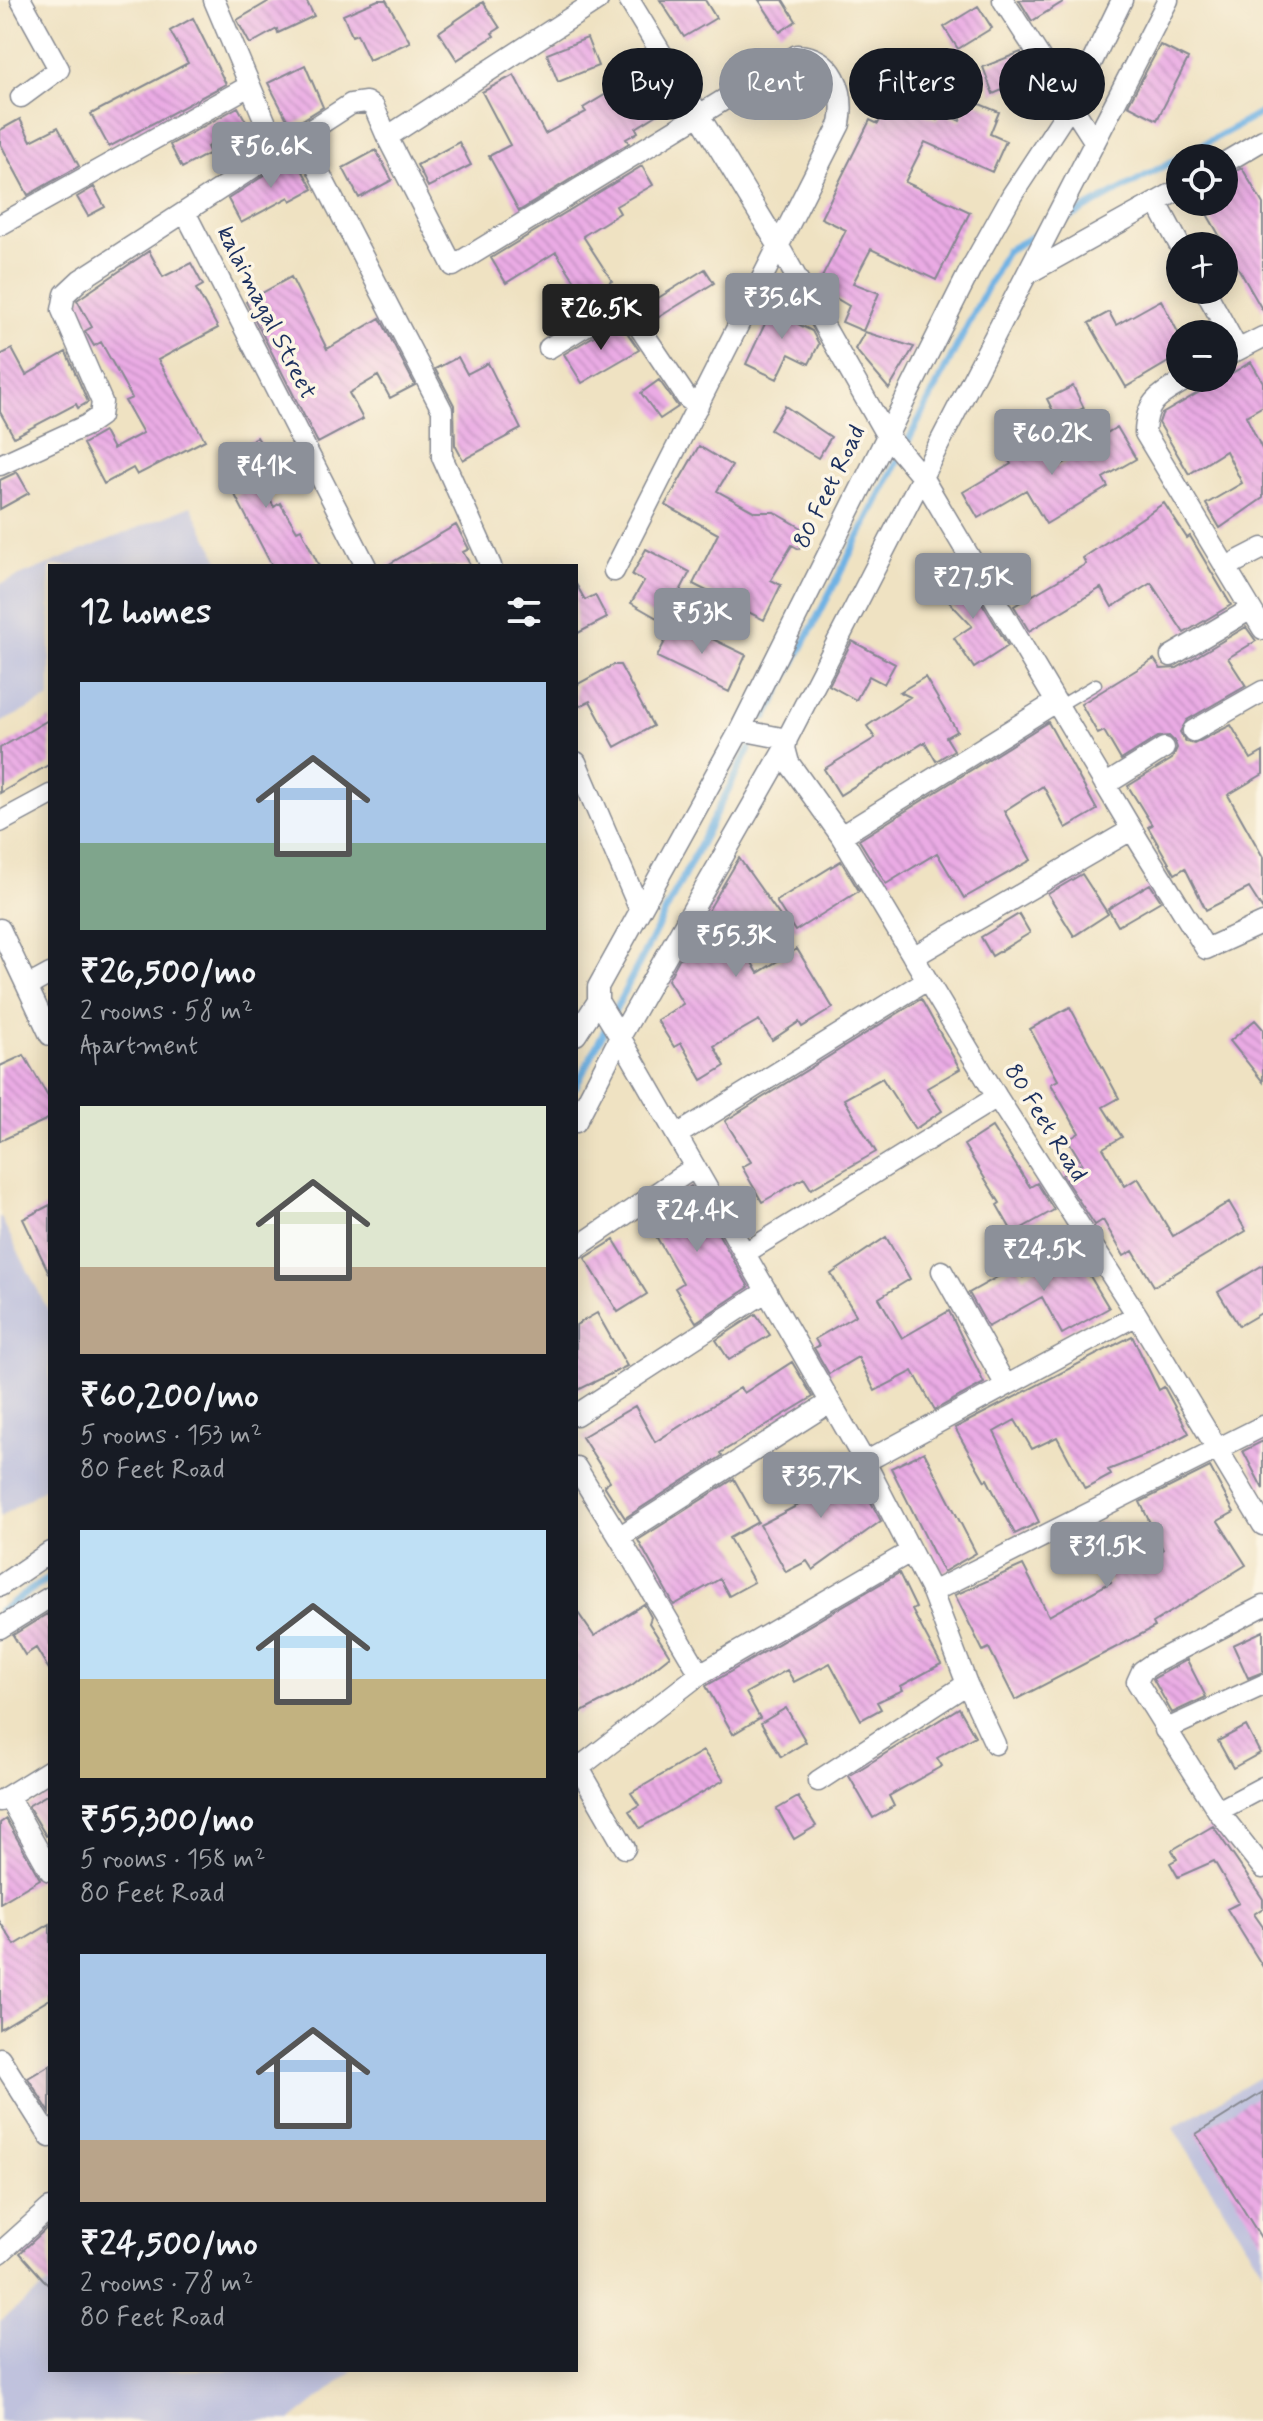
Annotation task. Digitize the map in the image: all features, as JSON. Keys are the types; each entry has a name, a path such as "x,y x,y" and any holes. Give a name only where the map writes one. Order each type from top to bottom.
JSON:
{"street":[{"path":"21,0 59,69 21,97"},
{"path":"214,0 278,152"},
{"path":"387,137 598,0"},
{"path":"629,0 658,48"},
{"path":"1003,0 1034,48"},
{"name":"80 Feet Road","path":"1099,48 1122,0"},
{"path":"578,1118 618,1033 785,742 915,471 1032,265 1168,0"},
{"path":"614,571 840,124 843,106 837,82 825,63 812,56 797,55 703,111"},
{"path":"0,225 249,86"},
{"path":"0,465 100,416 102,402 62,303 65,294 80,280 351,104 366,102 374,107 453,266 688,120"},
{"path":"702,120 778,245 888,438 915,471 1206,949 1263,923"},
{"name":"80 Feet Road","path":"578,1032 598,1001 598,987 639,908 749,731 977,257 1062,120"},
{"path":"1081,120 1095,142"},
{"path":"301,137 442,410 442,457 490,564"},
{"path":"1238,155 1263,140"},
{"path":"1032,265 1166,198"},
{"path":"1157,203 1173,232"},
{"name":"kalaimagal Street","path":"185,212 365,564"},
{"path":"549,348 623,303 687,398 698,406"},
{"path":"1238,350 1263,337"},
{"path":"1166,392 1146,411 1145,433 1263,629"},
{"path":"1226,567 1263,548"},
{"path":"1171,656 1251,609"},
{"path":"1193,731 1263,691"},
{"path":"841,836 1058,704"},
{"path":"749,731 785,742"},
{"name":"80 Feet Road","path":"785,742 789,763 841,836 997,1097 1220,1448 1263,1525"},
{"path":"1105,785 1164,748"},
{"path":"578,767 639,908"},
{"path":"0,822 48,796"},
{"path":"913,957 1131,830"},
{"path":"0,929 48,1031"},
{"path":"28,986 48,975"},
{"path":"677,1135 927,980"},
{"path":"598,1001 865,1462 932,1592 967,1684 995,1744"},
{"path":"745,1253 997,1097"},
{"path":"578,1247 695,1167"},
{"path":"942,1271 1005,1384"},
{"path":"578,1414 767,1291"},
{"path":"865,1462 1137,1315"},
{"path":"619,1537 829,1403"},
{"path":"932,1592 1263,1426"},
{"path":"578,1470 700,1674"},
{"path":"578,1766 700,1674 910,1552"},
{"path":"0,1586 45,1563"},
{"path":"0,1628 48,1598"},
{"path":"1263,1606 1142,1671 1137,1682 1218,1811 1263,1868"},
{"path":"818,1781 967,1684"},
{"path":"1165,1730 1263,1685"},
{"path":"578,1769 625,1848"},
{"path":"48,1771 4,1799 48,1868"},
{"path":"1218,1811 1263,1787"},
{"path":"0,2058 48,2134"},
{"path":"0,2253 48,2210"}],"lane":[{"path":"1058,704 1096,684"}],"shaded area":[{"path":"191,506 221,564 49,564"},
{"path":"48,564 48,699 0,723 0,584"},
{"path":"0,1216 48,1310 48,1486 0,1517"},
{"path":"1263,2075 1263,2271 1173,2128"},
{"path":"48,2285 48,2372 352,2372 291,2421 0,2421 0,2321"}],"building":[{"path":"271,0 306,0 314,16 278,33 277,29 250,44 237,20"},
{"path":"378,0 386,0 410,42 369,60 357,34 352,36 343,15"},
{"path":"660,0 705,0 716,18 684,37"},
{"path":"759,0 783,0 796,21 780,32"},
{"path":"1019,0 1066,0 1032,21"},
{"path":"483,2 500,28 492,33 494,36 457,60 439,32"},
{"path":"978,6 992,28 957,48 944,27"},
{"path":"193,18 226,84 109,147 91,114 188,63 170,31"},
{"path":"587,38 598,66 558,82 547,54"},
{"path":"1160,45 1188,59 1157,120 1128,105"},
{"path":"999,61 999,91 993,94 983,67"},
{"path":"305,65 323,107 291,127 268,83"},
{"path":"514,75 545,134 586,112 583,108 602,97 602,120 649,120 626,139 629,143 519,211 489,156 510,145 482,92"},
{"path":"983,105 999,112 990,134 1006,141 992,172 925,142 905,182 970,212 936,280 871,249 853,283 879,293 863,331 842,322 849,306 817,287 846,230 821,218 870,120 878,124 880,120 983,120"},
{"path":"238,107 248,125 207,147 210,153 182,168 170,145"},
{"path":"20,119 31,141 58,127 79,166 28,195 0,143 0,130"},
{"path":"459,142 471,165 428,187 417,165"},
{"path":"376,150 392,180 359,198 343,168"},
{"path":"294,156 313,189 291,201 289,197 241,223 228,199"},
{"path":"642,166 653,185 616,206 620,213 583,236 612,281 586,298 556,252 506,283 491,258"},
{"path":"1242,168 1263,204 1263,311 1238,268 1238,232 1217,232 1208,216 1238,216 1238,170"},
{"path":"94,187 105,207 88,216 77,197"},
{"path":"149,251 163,277 191,263 203,285 196,289 218,328 158,360 205,440 137,475 133,468 104,484 83,444 104,432 113,449 143,433 125,401 132,398 101,342 94,346 85,331 92,327 77,300"},
{"path":"705,269 714,283 651,322 642,308"},
{"path":"291,277 327,349 380,318 415,385 390,398 378,376 349,393 363,419 318,443 246,302"},
{"path":"778,296 798,306 792,321 812,331 819,344 809,364 789,354 777,379 746,364"},
{"path":"1161,300 1172,320 1166,320 1166,363 1126,387 1089,323 1109,312 1116,325"},
{"path":"619,321 639,350 582,383 564,354"},
{"path":"865,332 914,347 889,389 855,349"},
{"path":"12,349 26,375 66,352 88,402 78,408 76,404 14,437 0,412 0,355"},
{"path":"458,357 467,374 488,363 521,429 463,460 455,445 454,405 435,369"},
{"path":"1251,362 1263,382 1263,406 1246,416 1263,451 1263,498 1220,528 1206,504 1242,483 1226,451 1189,474 1159,423 1162,414 1200,392 1238,392 1238,370"},
{"path":"659,380 678,407 660,419 641,393"},
{"path":"1073,386 1084,408 1058,421 1047,399"},
{"path":"785,406 831,437 818,458 770,430"},
{"path":"1117,427 1136,459 1103,478 1108,487 1046,524 1026,490 978,518 963,492 1011,464 1005,455 1038,435 1057,467 1097,445 1095,440"},
{"path":"257,437 272,461 254,472 274,507 280,503 297,531 301,529 318,564 271,564 235,495 241,492 220,459"},
{"path":"699,446 732,466 717,491 755,512 774,512 809,532 799,549 792,545 771,580 781,585 764,620 693,584 718,534 665,505"},
{"path":"17,472 29,493 0,509 0,480"},
{"path":"1164,503 1187,538 1190,536 1231,605 1184,633 1151,583 1112,607 1101,588 1029,631 1014,606 1086,564 1083,558"},
{"path":"456,525 469,549 463,552 470,564 389,564"},
{"path":"646,549 690,572 664,622 631,603 644,581 632,575"},
{"path":"961,568 1008,646 974,668 954,638 972,626 938,590"},
{"path":"578,588 585,600 595,595 607,618 578,633"},
{"path":"675,621 746,655 729,692 657,657"},
{"path":"1246,627 1256,641 1228,658 1246,686 1187,720 1180,732 1186,742 1194,744 1231,725 1251,759 1263,752 1263,774 1228,795 1263,857 1263,910 1249,888 1206,910 1185,868 1175,874 1148,827 1152,825 1128,786 1172,759 1177,748 1175,742 1169,736 1158,737 1121,760 1104,731 1098,734 1081,704 1154,659 1161,669 1177,668"},
{"path":"852,641 895,664 884,684 869,676 856,700 829,685"},
{"path":"613,665 620,665 653,726 615,747 590,701 578,707 578,684"},
{"path":"925,677 957,731 946,737 954,750 936,761 925,742 840,795 824,769 875,738 867,726 910,697 900,692"},
{"path":"48,720 48,765 0,793 0,748"},
{"path":"1048,722 1097,810 1066,828 1043,786 1004,811 1031,860 964,898 937,853 886,884 859,840"},
{"path":"739,858 780,916 740,942 758,973 797,949 833,1008 802,1027 799,1022 772,1040 759,1020 714,1046 725,1066 702,1080 681,1043 674,1047 657,1020 683,1004 668,980 679,959 692,951 688,945"},
{"path":"841,861 859,891 795,931 776,901"},
{"path":"1082,874 1108,914 1074,936 1048,894"},
{"path":"1150,884 1161,901 1118,926 1108,909"},
{"path":"1019,914 1030,933 992,956 981,937"},
{"path":"921,999 960,1069 927,1088 942,1111 915,1129 882,1078 844,1099 876,1152 811,1189 804,1178 762,1202 742,1167 751,1162 725,1121"},
{"path":"1070,1007 1119,1098 1103,1107 1122,1137 1103,1148 1125,1186 1138,1178 1173,1236 1229,1202 1246,1231 1154,1286 1133,1251 1124,1256 1103,1220 1095,1225 1062,1175 1082,1163 1068,1140 1079,1133 1051,1084 1058,1080 1030,1029"},
{"path":"1255,1020 1263,1029 1263,1082 1230,1041"},
{"path":"24,1055 48,1097 48,1119 0,1141 0,1066"},
{"path":"992,1127 1030,1187 1037,1183 1054,1210 1013,1233 997,1205 1000,1203 964,1145"},
{"path":"691,1186 749,1287 696,1322 675,1288 683,1283 645,1217"},
{"path":"48,1206 48,1271 23,1219"},
{"path":"886,1237 910,1279 879,1298 902,1338 949,1311 984,1383 935,1410 913,1371 875,1391 858,1357 829,1374 814,1348 819,1346 815,1339 856,1315 831,1274"},
{"path":"614,1240 647,1294 618,1312 585,1258"},
{"path":"1072,1246 1109,1308 1062,1334 1042,1297 988,1327 969,1293 1017,1266 1023,1277"},
{"path":"1263,1265 1263,1312 1239,1326 1218,1292"},
{"path":"597,1313 627,1366 578,1390 578,1324"},
{"path":"756,1314 770,1335 729,1360 716,1340"},
{"path":"1132,1336 1159,1390 1164,1387 1189,1433 1154,1452 1108,1470 1111,1475 1085,1489 1057,1437 1032,1449 1015,1420 994,1432 1039,1522 1015,1534 987,1479 985,1481 955,1428"},
{"path":"792,1362 813,1397 720,1453 722,1456 625,1518 604,1485 610,1481 582,1437 635,1406 655,1442 740,1388 744,1393"},
{"path":"1263,1441 1263,1489 1243,1451"},
{"path":"924,1452 976,1553 943,1572 891,1468"},
{"path":"837,1461 857,1491 863,1487 881,1521 813,1570 807,1561 786,1572 760,1525 804,1502 795,1488"},
{"path":"1210,1467 1234,1512 1218,1521 1246,1565 1153,1623 1155,1627 1015,1700 989,1648 983,1651 955,1595 1023,1565 1049,1616 1111,1582 1081,1532 1102,1522 1131,1570 1163,1550 1140,1502"},
{"path":"734,1479 758,1522 729,1538 754,1582 729,1596 720,1579 674,1605 638,1540"},
{"path":"899,1573 916,1608 912,1610 941,1664 901,1686 903,1690 877,1702 881,1709 861,1720 830,1663 794,1682 787,1670 746,1693 760,1718 733,1734 706,1686"},
{"path":"644,1604 651,1617 649,1623 670,1656 632,1686 578,1714 578,1613 594,1636"},
{"path":"47,1614 48,1668 36,1648 25,1655 13,1635"},
{"path":"1263,1631 1263,1672 1248,1678 1233,1645"},
{"path":"1187,1660 1206,1697 1172,1713 1153,1679"},
{"path":"786,1708 806,1742 781,1757 761,1723"},
{"path":"959,1708 975,1736 937,1758 942,1766 889,1796 894,1806 873,1818 849,1776"},
{"path":"1246,1726 1260,1753 1233,1768 1218,1741"},
{"path":"703,1751 724,1780 640,1828 629,1811 639,1805 631,1793"},
{"path":"48,1794 48,1835 46,1836 28,1806"},
{"path":"798,1797 816,1826 794,1839 777,1809"},
{"path":"6,1819 40,1879 0,1903 0,1823"},
{"path":"1213,1826 1263,1899 1263,1908 1254,1914 1263,1927 1263,1967 1227,1909 1239,1903 1214,1861 1178,1877 1170,1863 1177,1859 1172,1850"},
{"path":"0,1922 15,1945 48,1925 48,2000 0,2029"},
{"path":"48,2066 48,2110 28,2078"},
{"path":"1263,2092 1263,2241 1196,2134"},
{"path":"48,2227 48,2285 20,2253"}],"waterway":[{"path":"1061,222 1263,112"},
{"path":"766,717 1006,251 1043,231"},
{"path":"578,1082 749,749"},
{"path":"0,1611 48,1578"}]}
